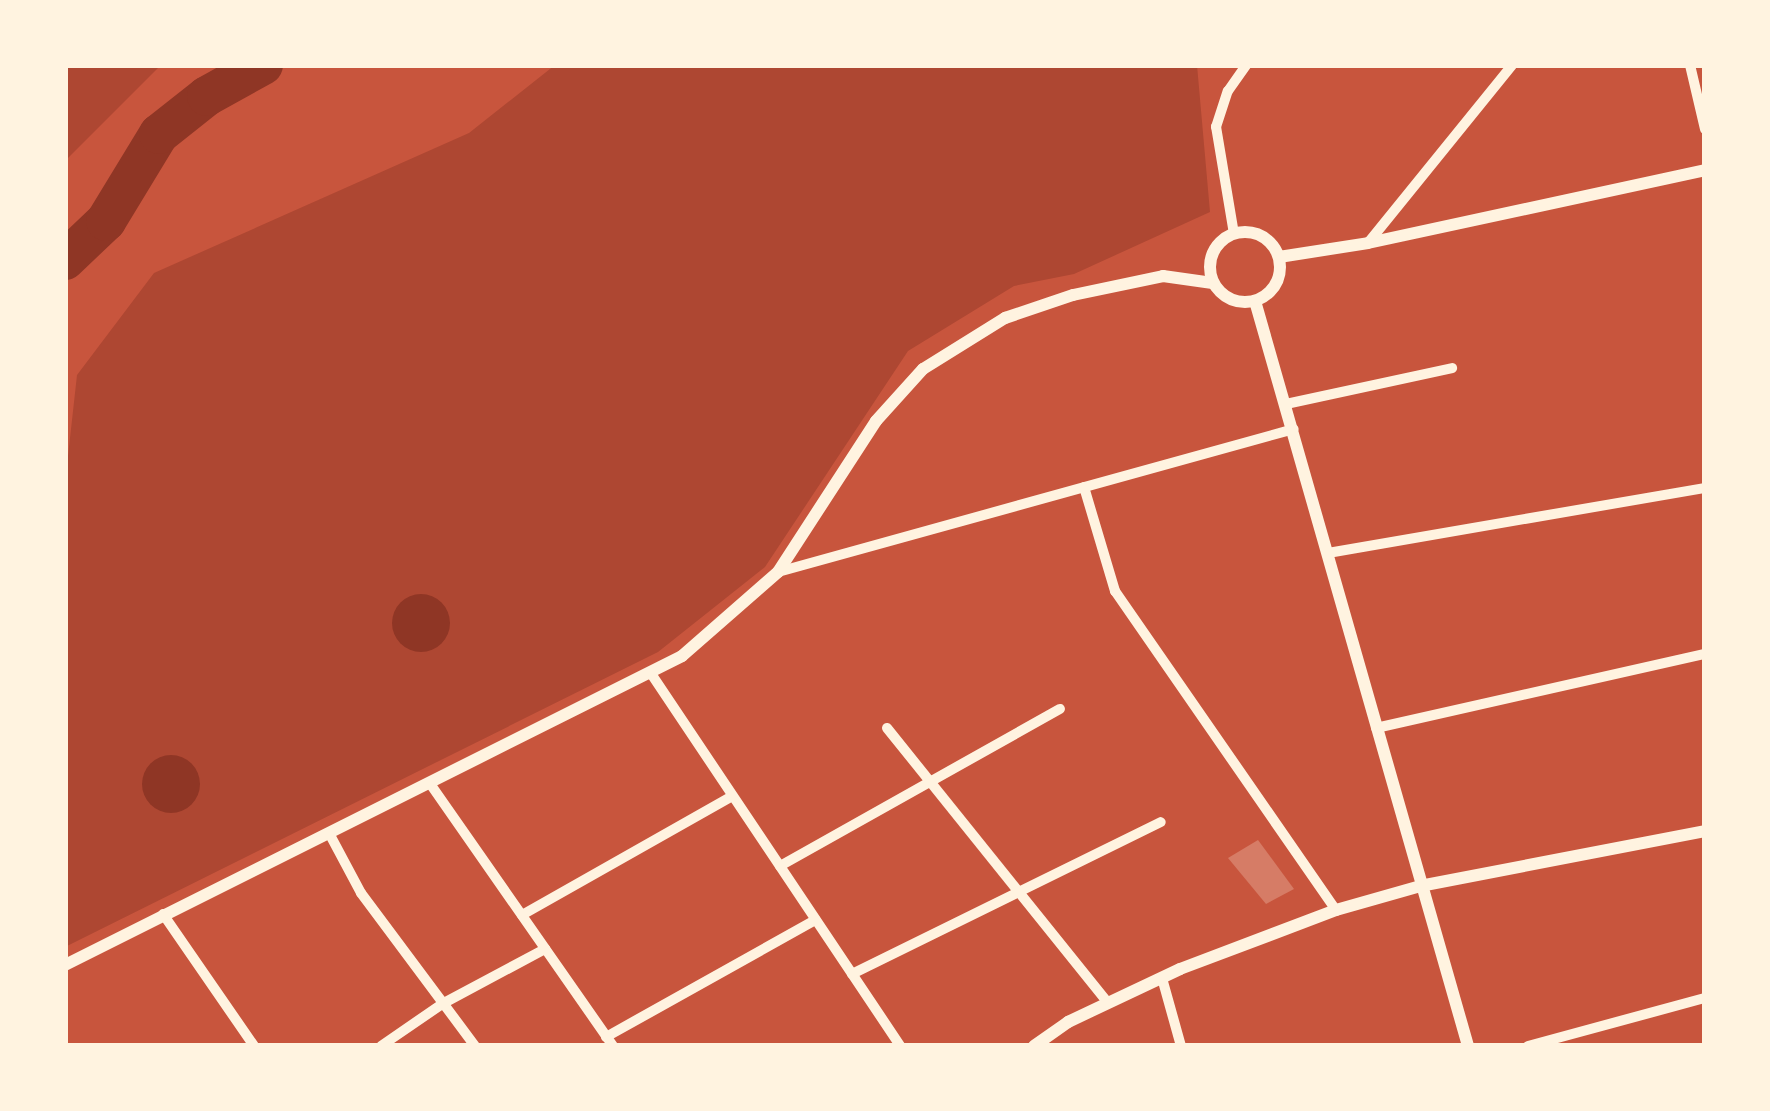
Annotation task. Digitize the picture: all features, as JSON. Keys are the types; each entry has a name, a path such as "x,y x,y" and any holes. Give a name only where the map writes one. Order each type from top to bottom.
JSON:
{"street":[{"path":"1234,234 1216,127 1228,91 1246,65"},
{"path":"1368,243 1512,65"},
{"path":"1690,65 1705,129"},
{"path":"1279,256 1368,243 1705,170"},
{"path":"1234,234 1258,235 1279,256 1278,280 1266,296 1255,301 1228,299 1213,282 1210,261 1216,248 1234,234"},
{"path":"65,966 682,656 778,572 876,422 923,369 1005,318 1073,295 1163,276 1213,282"},
{"path":"1255,301 1468,1046"},
{"path":"1286,404 1452,368"},
{"path":"778,572 1294,429"},
{"path":"1084,488 1115,591 1336,910"},
{"path":"1328,554 1705,488"},
{"path":"1376,728 1705,654"},
{"path":"650,672 900,1046"},
{"path":"780,866 1060,710"},
{"path":"886,728 1108,1003"},
{"path":"431,784 609,1041 815,920"},
{"path":"522,915 732,796"},
{"path":"852,974 1161,822"},
{"path":"1034,1046 1108,1003 1162,978 1336,910 1420,886 1705,831"},
{"path":"329,833 361,892 475,1046"},
{"path":"163,914 254,1046"},
{"path":"381,1046 442,1004 545,948"},
{"path":"1162,978 1181,1046"},
{"path":"1528,1046 1705,998"}],"shaded area":[{"path":"65,65 161,65 65,161"},
{"path":"555,65 1197,65 1210,212 1074,274 1014,286 908,351 765,567 658,652 65,947 65,483 77,375 154,273 469,133"},
{"path":"421,594 441,603 450,623 441,643 421,652 401,643 392,623 401,603"},
{"path":"171,755 191,764 200,784 191,804 171,813 151,804 142,784 151,764"}],"building":[{"path":"1258,840 1294,889 1266,904 1228,858"}],"waterway":[{"path":"65,260 106,221 159,134 207,96 263,65"}]}
